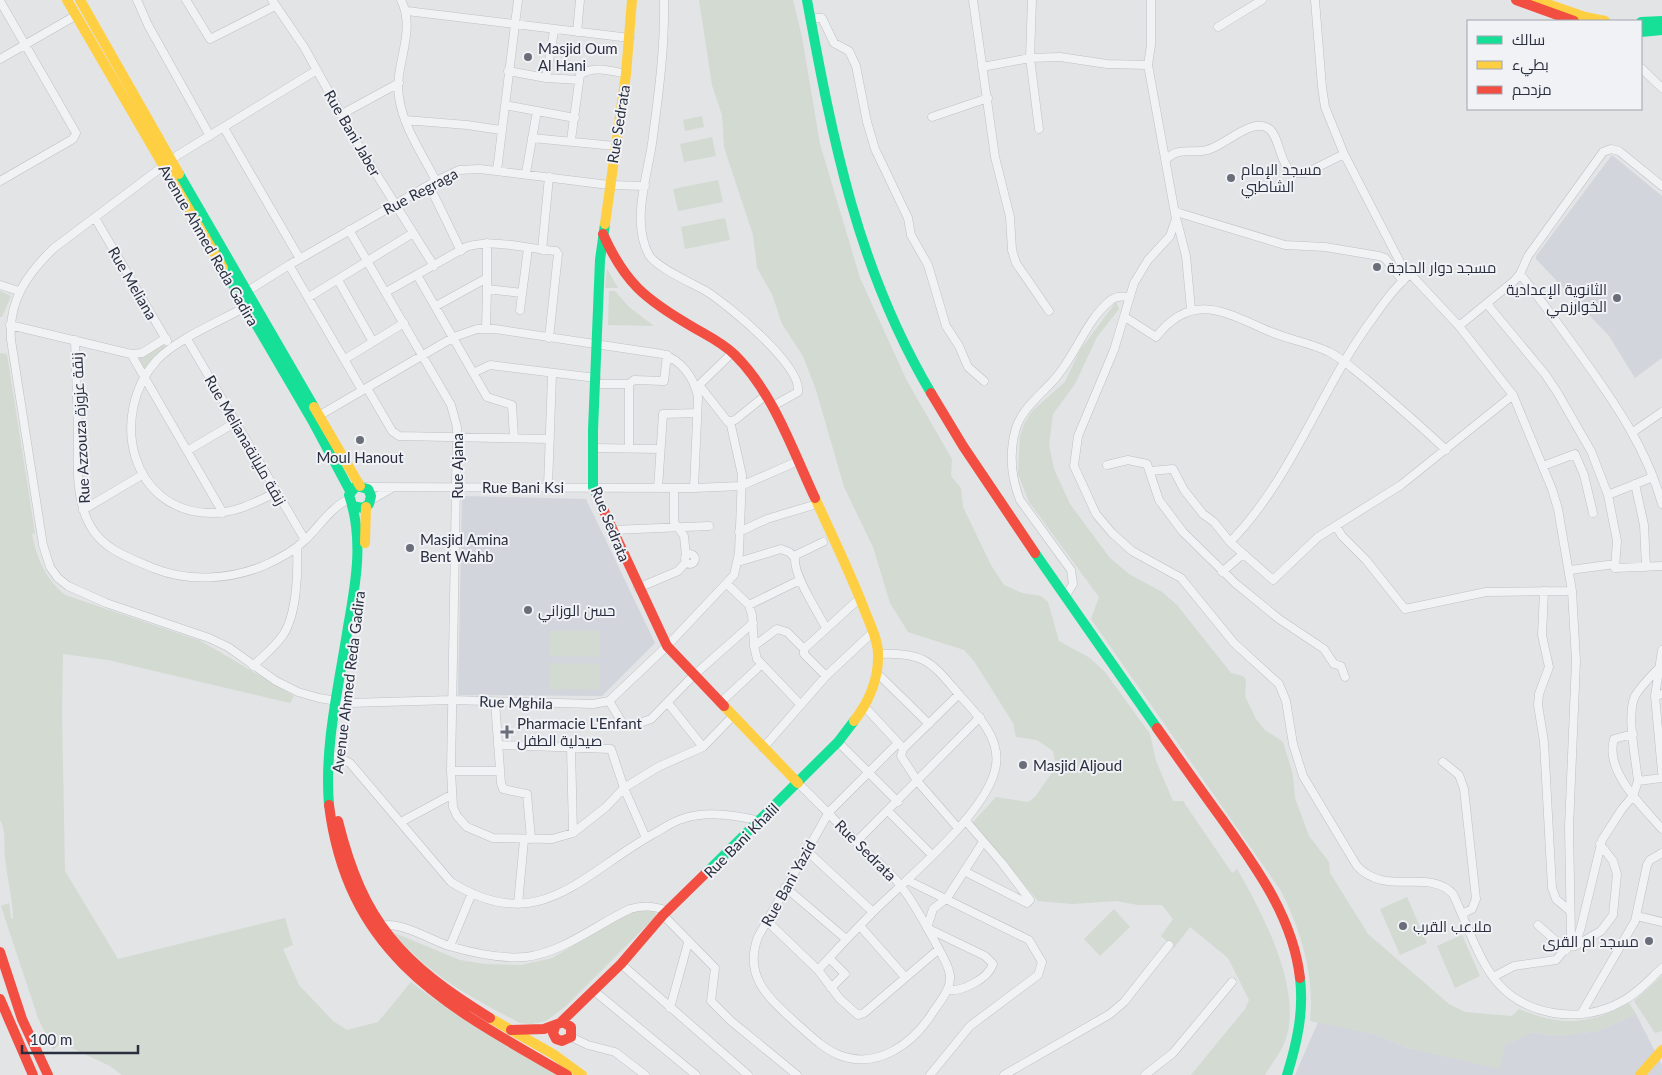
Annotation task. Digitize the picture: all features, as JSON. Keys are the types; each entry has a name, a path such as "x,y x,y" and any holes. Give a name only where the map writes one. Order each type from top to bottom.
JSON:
{"main road":[{"name":"Avenue Ahmed Reda Gadira","path":"67,0 75,16 246,292 315,418 348,500 359,533 359,548 340,702 336,756 336,807 344,846 358,887 380,926 400,952 422,974 569,1070 582,1075"},
{"name":"Avenue Ahmed Reda Gadira","path":"80,0 245,307 315,418 362,486 370,492 362,571 329,767 328,801 337,849 356,900 373,928 398,961 428,987 491,1030 534,1055 548,1056"},
{"name":"Rue Sedrata","path":"632,0 626,74 603,234 593,448 593,487 638,588 667,646 693,676 798,783"},
{"path":"807,0 833,145 843,186 866,256 890,315 917,371 946,422 1065,597 1256,866 1281,912 1296,951 1303,993 1300,1034 1287,1075"},
{"path":"1516,0 1571,20"},
{"path":"1536,0 1585,17 1600,20"},
{"path":"1642,22 1662,21"},
{"path":"1642,32 1662,30"},
{"name":"Rue Bani Khalil","path":"548,1056 546,1038 556,1026 621,964 666,913 838,742 865,707 877,673 878,654 873,632 860,598 773,406 750,371 732,353 710,336 650,301 634,288 619,270 603,234"},
{"path":"362,486 348,500 359,509 369,503"},
{"path":"0,952 22,1019 48,1075"},
{"path":"0,1000 33,1075"},
{"path":"548,1056 568,1037 574,1009"},
{"path":"509,1030 537,1030 566,1023 569,1070"},
{"path":"556,1026 556,1039 568,1037"},
{"path":"1640,1075 1657,1064 1662,1050"}],"street":[{"path":"137,0 148,26 210,136"},
{"path":"186,0 210,39 241,26 274,3"},
{"path":"401,0 407,11 407,28 398,83 399,98 405,120 461,251"},
{"path":"497,171 518,0"},
{"path":"578,32 579,0"},
{"path":"664,0 662,47 641,230 650,257 706,291 740,316 770,346 798,385 798,392 795,396 773,406"},
{"path":"973,0 998,169 1010,217 1014,258 1049,311"},
{"path":"1032,0 1030,58 1039,129"},
{"path":"1151,0 1151,45 1148,64 1161,144 1186,256 1191,309"},
{"path":"1218,27 1262,0"},
{"path":"1315,0 1325,107 1344,154 1392,247 1410,274 1459,326 1513,395 1543,466 1558,509 1570,570 1576,661 1568,827 1569,948"},
{"path":"0,1 76,134 73,139 0,181"},
{"name":"Rue Bani Jaber","path":"274,3 316,70 382,184 396,203 434,266"},
{"path":"407,11 630,38"},
{"path":"0,59 75,16"},
{"path":"810,18 819,17 824,20 832,41 846,49 854,60 875,149 908,218 911,235 928,265 946,326 960,346 968,367 984,381"},
{"path":"546,78 554,30"},
{"path":"982,67 1030,58 1060,57 1107,64 1148,64"},
{"path":"1642,69 1662,88"},
{"path":"166,338 142,352 131,354 10,325 13,306 19,291 44,258 167,163 316,70"},
{"path":"571,140 570,134 575,118 580,75 588,70 626,74"},
{"path":"508,71 546,78 579,80"},
{"path":"342,114 398,83"},
{"path":"932,117 988,98"},
{"path":"505,106 575,118"},
{"path":"526,173 537,111"},
{"path":"405,120 501,130"},
{"path":"1166,160 1179,152 1210,150 1230,141 1248,128 1257,126 1263,126 1271,130 1288,169 1297,174 1306,173 1344,154"},
{"path":"224,128 300,258"},
{"path":"532,138 571,140 615,146"},
{"path":"1459,326 1520,274 1528,256 1602,152 1611,149 1619,151 1662,186"},
{"name":"Rue Regraga","path":"246,292 300,258 396,203 459,170 526,173 609,185 645,186"},
{"path":"542,250 549,177"},
{"path":"1176,216 1271,242 1326,247 1382,257 1403,281"},
{"path":"1176,216 1167,241 1148,260 1137,276 1114,350 1075,447 1074,466 1077,476 1096,514 1125,546 1174,573 1188,584 1234,643 1279,684 1286,701 1294,750 1303,776 1347,852 1362,871 1380,881 1439,884 1453,894 1493,977 1509,993 1531,1008 1550,1013 1581,1014 1599,1011 1622,1002 1662,968"},
{"name":"Rue Meliana","path":"95,218 171,348"},
{"name":"Rue Ajana","path":"349,230 450,405 458,436 451,771 451,795 457,816 467,827 493,838 552,839 573,833"},
{"path":"309,297 413,233"},
{"path":"386,292 478,243 556,251 558,254 549,338"},
{"path":"486,329 487,243"},
{"path":"520,310 528,248"},
{"path":"289,265 344,360 396,435 411,437 458,436 550,439"},
{"path":"1230,542 1250,521 1290,460 1344,362 1390,294 1410,274"},
{"path":"1520,274 1611,397 1633,432 1653,477 1662,504"},
{"path":"417,275 475,372 487,397 512,405 514,438"},
{"path":"436,306 487,278"},
{"path":"338,280 372,342"},
{"path":"0,285 19,291"},
{"path":"487,289 522,293"},
{"path":"1065,597 1073,584 1072,570 1020,500 1017,491 1012,465 1015,434 1027,408 1058,376 1091,324 1110,300 1120,296 1129,297"},
{"path":"1487,304 1540,368 1557,392 1591,451 1608,495 1617,541 1615,564 1618,569 1662,566"},
{"path":"245,307 171,348 157,360 144,379 135,405 132,426 134,457 142,475 160,494 178,505 204,513 223,513 243,508 276,492"},
{"path":"1125,317 1156,337 1181,314 1191,309 1203,308 1229,315 1326,351 1344,362 1446,450"},
{"path":"344,360 404,323"},
{"name":"Rue Mghila","path":"10,325 43,545 54,572 68,586 82,593 218,642 253,666 298,692 340,702 452,700 593,704 609,701"},
{"path":"315,418 422,355 467,331 486,329 667,355 686,371 730,422 734,444 742,468 738,562 734,575 727,584 667,646 609,701 619,721 631,726 651,719 693,676 753,622"},
{"name":"Rue Melianaزنقة مليانة","path":"187,339 305,540"},
{"name":"Rue Azzouza زنقة عزوزة","path":"75,340 78,460 83,510 91,527 112,548 130,559 179,576 210,577 242,572 264,566 296,548 348,500"},
{"path":"694,488 698,386 732,353"},
{"path":"131,354 223,513"},
{"path":"475,372 490,365 596,381 629,384 634,380 664,381 667,355"},
{"path":"548,486 552,375"},
{"path":"629,384 629,448"},
{"path":"730,422 766,395"},
{"path":"1150,471 1173,469 1193,501 1230,542 1273,580 1318,537 1382,499 1513,395"},
{"path":"1633,432 1662,412"},
{"path":"658,488 663,414 697,413"},
{"path":"186,451 236,422"},
{"path":"593,448 660,450"},
{"path":"1543,466 1576,454 1584,476 1593,514"},
{"path":"1107,465 1128,460 1147,464 1156,495 1169,515 1222,572 1279,620 1324,650 1334,664 1341,666 1346,677"},
{"name":"Rue Bani Ksi","path":"362,486 378,485 392,488 548,486 694,488 741,486 798,461"},
{"path":"83,510 142,475"},
{"path":"1608,495 1653,477"},
{"path":"1635,484 1644,525 1646,567"},
{"name":"Rue Bani Ksi","path":"369,503 392,488"},
{"path":"638,588 678,571 686,559 684,536 674,520 674,488"},
{"path":"739,532 767,520 817,504"},
{"path":"612,530 709,526"},
{"path":"1336,526 1405,609 1474,593 1572,591"},
{"path":"794,558 823,542"},
{"path":"253,666 276,643 287,627 296,583 296,548"},
{"path":"738,562 781,549 794,558 800,580 826,628"},
{"path":"1222,572 1243,554"},
{"path":"1570,570 1615,564"},
{"path":"749,605 800,580"},
{"path":"727,584 749,605 753,622 756,656 801,705"},
{"path":"1544,591 1542,635 1549,667 1539,694 1538,705 1545,751 1552,888 1556,899 1570,911"},
{"path":"804,649 860,598"},
{"path":"754,646 777,629 787,632 804,649 804,654 826,676"},
{"path":"763,748 826,676 873,632"},
{"path":"1662,650 1658,669 1662,772"},
{"path":"818,970 846,939 965,820 990,784 996,763 996,748 980,717 932,664 923,658 900,653 878,654"},
{"path":"720,703 762,664"},
{"path":"1569,948 1582,927 1600,844 1622,809 1633,796 1638,781 1633,702 1640,688 1658,669"},
{"path":"877,673 929,724"},
{"name":"Rue Bani Yazid","path":"947,990 930,1018 905,1044 879,1058 857,1060 838,1054 822,1045 763,990 757,979 753,955 758,937 829,812 868,774 929,724 960,694"},
{"path":"495,702 503,789 527,794 527,839 518,904"},
{"path":"668,703 703,747"},
{"path":"865,707 901,746 901,759 918,782 958,828"},
{"path":"573,833 606,807 624,788 658,767 703,747 733,716"},
{"path":"856,842 918,782 980,717"},
{"path":"1634,734 1614,739 1613,760 1633,796 1662,829"},
{"path":"838,742 898,802"},
{"path":"498,745 610,749 624,788 646,838"},
{"path":"571,747 573,833"},
{"path":"336,756 350,762 451,882 472,893 518,904 537,902 572,889 646,838 681,819 696,816 740,816 760,821"},
{"path":"1443,762 1459,776 1464,789 1476,899 1472,909 1462,914"},
{"path":"451,771 500,771"},
{"path":"1638,781 1662,778"},
{"name":"Rue Sedrata","path":"798,783 829,812 856,842 904,882"},
{"path":"401,822 451,795"},
{"path":"888,811 932,855"},
{"path":"964,871 1029,902 1029,898 965,820"},
{"path":"928,928 933,910 947,898 983,842"},
{"path":"1493,977 1514,966 1556,960 1569,948 1601,931 1613,915 1617,874 1613,861 1600,844"},
{"path":"806,850 873,912"},
{"path":"1581,1014 1630,933 1637,916 1644,872 1650,860 1662,853"},
{"path":"904,882 947,898 1029,940 1036,948 1042,967 1038,975 970,1026 930,1075"},
{"path":"904,882 949,971 947,990 957,990 986,975 992,964 985,956 928,928"},
{"path":"785,887 846,939"},
{"path":"450,946 472,893"},
{"path":"380,926 392,924 450,946 484,954 527,957 565,944 630,908 641,905 655,906 666,913 688,943 714,968 711,1001 731,1022 797,1075"},
{"path":"1637,916 1662,922"},
{"path":"767,922 818,970 831,988 856,1014 860,1015 939,949"},
{"path":"1538,925 1569,948"},
{"path":"860,926 906,978"},
{"path":"670,1008 688,943"},
{"path":"1004,1075 1110,1014 1124,1002 1169,945"},
{"path":"829,958 845,974 831,988"},
{"path":"621,964 748,1075"},
{"path":"1145,1075 1173,1053 1232,982"},
{"path":"593,990 696,1075"},
{"path":"568,1037 588,1045 615,1052 645,1075"}],"shaded area":[{"path":"699,0 793,0 802,37 820,144 860,278 907,381 952,459 951,476 961,488 963,507 991,565 1004,585 1022,593 1041,596 1048,602 1059,641 1090,658 1105,672 1150,734 1156,761 1173,801 1183,801 1232,873 1237,869 1269,931 1286,979 1289,1026 1283,1046 1265,1075 1191,1075 1245,1009 1249,1000 1228,958 1190,927 1174,948 1161,936 1173,919 1162,905 1138,905 1116,901 1073,904 1038,901 973,822 996,797 1028,802 1035,797 1056,767 1053,751 1037,740 1016,737 1013,723 974,661 964,650 908,632 890,603 873,547 844,487 816,390 803,356 782,324 772,294 757,268 753,235 724,147 722,115 712,85"},
{"path":"702,116 704,127 685,131 683,120"},
{"path":"712,137 716,156 684,162 680,144"},
{"name":"الثانوية الإعدادية الخوارزمي","path":"1612,155 1662,196 1662,358 1635,378 1609,336 1536,259 1536,256"},
{"path":"718,180 723,202 678,211 673,189"},
{"path":"725,218 730,240 685,249 681,227"},
{"path":"607,269 618,288 605,288"},
{"path":"0,291 11,296 2,317 0,317"},
{"path":"609,291 615,291 629,307 654,326 608,325"},
{"path":"1116,302 1119,309 1097,337 1075,384 1053,414 1049,445 1054,469 1070,504 1110,558 1129,574 1162,592 1177,605 1231,673 1243,676 1246,680 1245,696 1256,719 1265,730 1283,742 1293,775 1295,798 1309,836 1329,862 1330,873 1368,934 1449,1004 1465,1012 1512,1016 1519,1009 1548,1019 1575,1021 1601,1016 1629,1003 1636,1014 1598,1031 1556,1036 1532,1032 1504,1046 1500,1069 1408,1048 1374,1034 1310,1021 1310,987 1305,954 1295,922 1281,891 1091,619 1099,597 1029,502 1018,474 1020,436 1024,424 1032,411 1065,382 1080,350"},
{"path":"164,344 167,349 159,353 144,370 138,359"},
{"path":"0,353 7,354 35,533 32,534 34,543 43,568 58,589 65,595 201,641 294,696 290,703 108,660 63,654 62,713 65,871 118,959 285,918 293,945 283,949 299,985 333,1021 347,1030 378,1022 411,982 482,1031 557,1075 122,1075 110,1066 61,1043 53,1050 38,1018 1,906 9,903 11,918 13,919 5,858 4,834 0,820"},
{"path":"462,496 586,499 655,643 602,696 458,695"},
{"path":"550,631 600,631 600,657 549,656"},
{"path":"550,663 600,664 600,690 549,689"},
{"name":"ملاعب القرب","path":"1407,897 1427,943 1400,955 1380,909"},
{"path":"1114,909 1130,927 1100,956 1084,939"},
{"path":"638,911 655,911 656,916 566,1006 546,1021 531,1024 520,1023 451,984 421,961 392,932 460,960 485,964 521,965 552,958 627,914"},
{"name":"ملاعب القرب","path":"1462,935 1480,976 1455,988 1437,946"},
{"path":"1662,976 1662,1031 1655,1033 1634,1001"},
{"path":"1636,1014 1662,1065 1662,1075 1295,1075 1318,1022 1374,1034 1408,1048 1500,1068 1504,1046 1532,1032 1556,1036 1598,1031"}],"traffic: fast":[{"path":"807,0 838,153 866,251 884,299 905,346 931,393"},
{"path":"1642,22 1662,21"},
{"path":"1642,32 1662,30"},
{"path":"179,174 314,407"},
{"path":"603,509 593,487 593,430 600,260 605,224"},
{"path":"223,268 312,420 350,491"},
{"path":"329,805 330,738 356,577 356,528 354,511 349,495 356,486 368,489 371,496 369,504 363,508 352,506"},
{"path":"1035,553 1157,728"},
{"path":"707,872 838,742 854,721"},
{"path":"1287,1075 1299,1027 1301,1003 1300,978"}],"traffic: slow":[{"path":"67,0 223,268"},
{"path":"80,0 179,174"},
{"path":"605,224 626,74 632,0"},
{"path":"1536,0 1585,17 1600,20"},
{"path":"314,407 360,486"},
{"path":"815,498 854,584 877,644 878,663 875,681 864,706 854,721"},
{"path":"365,543 366,507"},
{"path":"724,706 798,783"},
{"path":"490,1018 553,1054 582,1075"},
{"path":"1640,1075 1662,1050"}],"traffic: jam":[{"path":"1516,0 1571,20"},
{"path":"603,234 628,278 638,288 661,307 725,346 749,370 781,423 815,498"},
{"path":"931,393 963,446 1035,553"},
{"path":"603,509 667,646 724,706"},
{"path":"1157,728 1260,874 1290,934 1300,978"},
{"path":"329,805 340,857 357,902 381,939 410,971 444,999 482,1025 567,1075"},
{"path":"338,821 348,857 360,887 374,914 390,938 433,979 490,1018"},
{"path":"560,1023 621,964 663,915 707,872"},
{"path":"0,952 22,1019 48,1075"},
{"path":"0,999 33,1075"},
{"path":"511,1030 544,1029 563,1022 571,1027 571,1037 562,1041 556,1039 553,1033 555,1027"}],"place":[{"name":"Masjid Oum Al Hani","path":"528,57"},
{"name":"مسجد الإمام الشاطبي","path":"1231,178"},
{"name":"مسجد دوار الحاجة","path":"1377,267"},
{"name":"الثانوية الإعدادية الخوارزمي","path":"1617,298"},
{"name":"Moul Hanout","path":"360,440"},
{"name":"Masjid Amina Bent Wahb","path":"410,548"},
{"name":"حسن الوزاني","path":"528,610"},
{"name":"Pharmacie L'Enfant صيدلية الطفل","path":"507,732"},
{"name":"Masjid Aljoud","path":"1023,765"},
{"name":"ملاعب القرب","path":"1403,926"},
{"name":"مسجد ام القرى","path":"1649,941"}]}
